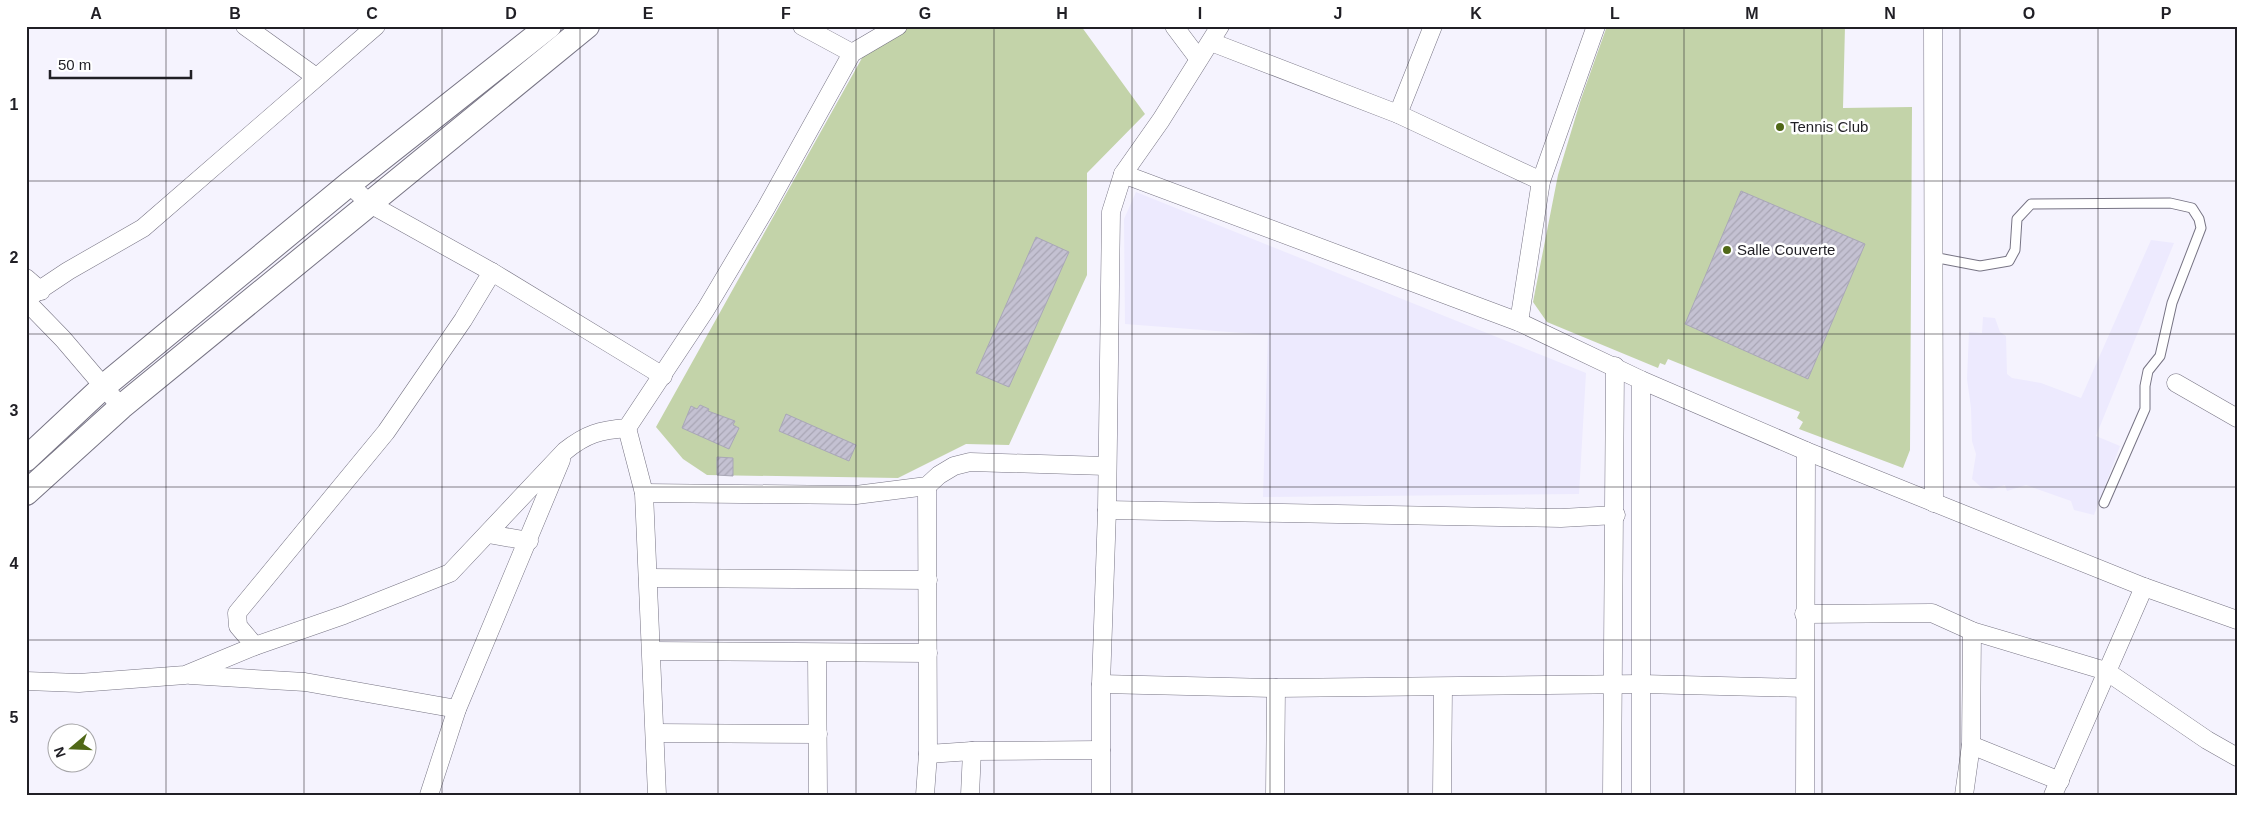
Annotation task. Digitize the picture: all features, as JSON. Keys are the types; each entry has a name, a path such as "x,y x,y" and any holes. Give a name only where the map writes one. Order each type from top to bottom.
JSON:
{"street":[{"path":"245,26 316,78"},
{"path":"31,297 68,272 143,228 376,26"},
{"path":"26,460 103,387 350,184 549,26"},
{"path":"26,493 121,407 587,26"},
{"path":"802,26 852,53"},
{"path":"657,795 644,493 627,428 706,309 766,208 852,53 898,26"},
{"path":"1174,26 1198,58"},
{"path":"1101,795 1101,684 1107,510 1106,466 1111,212 1124,174 1162,120 1198,58 1211,42 1220,26"},
{"path":"1398,114 1433,26"},
{"path":"1519,322 1541,181 1596,26"},
{"path":"1934,26 1934,503"},
{"path":"1211,42 1398,114 1541,181"},
{"path":"1124,174 1519,322 1641,380 1806,451 2144,587 2237,620"},
{"path":"350,184 370,204 492,272 663,376"},
{"path":"255,646 238,626 237,613 386,432 463,320 492,272"},
{"path":"26,278 31,297 63,339 121,407"},
{"path":"1612,795 1615,686 1615,366"},
{"path":"1641,380 1642,795"},
{"path":"2176,383 2237,418"},
{"path":"185,675 255,646 344,615 450,573 565,451 581,438 603,430 627,428"},
{"path":"429,795 457,709 529,541 565,451"},
{"path":"1805,795 1804,614 1806,451"},
{"path":"644,493 856,495 927,486 939,475 954,466 970,462 1106,466"},
{"path":"925,795 928,754 927,486"},
{"path":"1107,510 1561,518 1616,515"},
{"path":"488,534 529,541"},
{"path":"648,578 928,580"},
{"path":"1971,745 2056,788 2144,587"},
{"path":"1804,614 1925,612 1940,615 1972,631 2106,671 2207,740 2237,758"},
{"path":"1964,795 1971,745 1972,631"},
{"path":"652,652 928,653"},
{"path":"817,652 818,795"},
{"path":"26,681 79,683 185,675 305,682 457,709"},
{"path":"1101,684 1276,688 1443,688 1642,684 1804,688"},
{"path":"1275,795 1276,688"},
{"path":"1442,795 1443,688"},
{"path":"655,732 818,734"},
{"path":"928,754 972,751 1101,750"},
{"path":"970,795 972,751"}],"lane":[{"path":"1933,258 1980,266 2010,261 2015,250 2017,219 2031,204 2170,203 2192,208 2199,219 2201,228 2172,303 2160,356 2148,371 2145,386 2145,409 2104,503"}],"shaded area":[{"path":"1136,192 1586,373 1579,494 1263,497 1268,335 1125,324 1124,219"},
{"path":"2151,240 2174,243 2096,436 2120,446 2094,515 2074,510 2071,501 2026,485 2007,491 2005,485 1992,489 1981,487 1972,479 1976,454 1972,441 1971,408 1967,379 1969,332 1982,333 1983,317 1995,318 2000,332 2006,336 2007,374 2012,378 2041,383 2081,398"}],"green space":[{"path":"911,26 1081,26 1145,114 1087,173 1087,275 1009,445 966,444 898,478 707,475 683,459 656,427 867,49"},
{"name":"Salle Couverte","path":"1607,26 1845,26 1843,108 1912,107 1910,450 1903,468 1799,429 1803,422 1797,418 1800,412 1668,359 1665,365 1660,363 1658,368 1547,322 1533,302 1558,175 1581,99"}],"building":[{"path":"1741,191 1865,244 1808,379 1685,324"},
{"path":"1036,237 1069,252 1009,387 976,373"},
{"path":"700,405 709,409 708,411 735,421 733,425 739,428 729,449 682,428 691,406 697,409"},
{"path":"786,414 856,445 849,461 779,431"},
{"path":"717,457 733,458 733,476 717,475"}],"place":[{"name":"Tennis Club","path":"1780,127"},
{"name":"Salle Couverte","path":"1727,250"}]}
